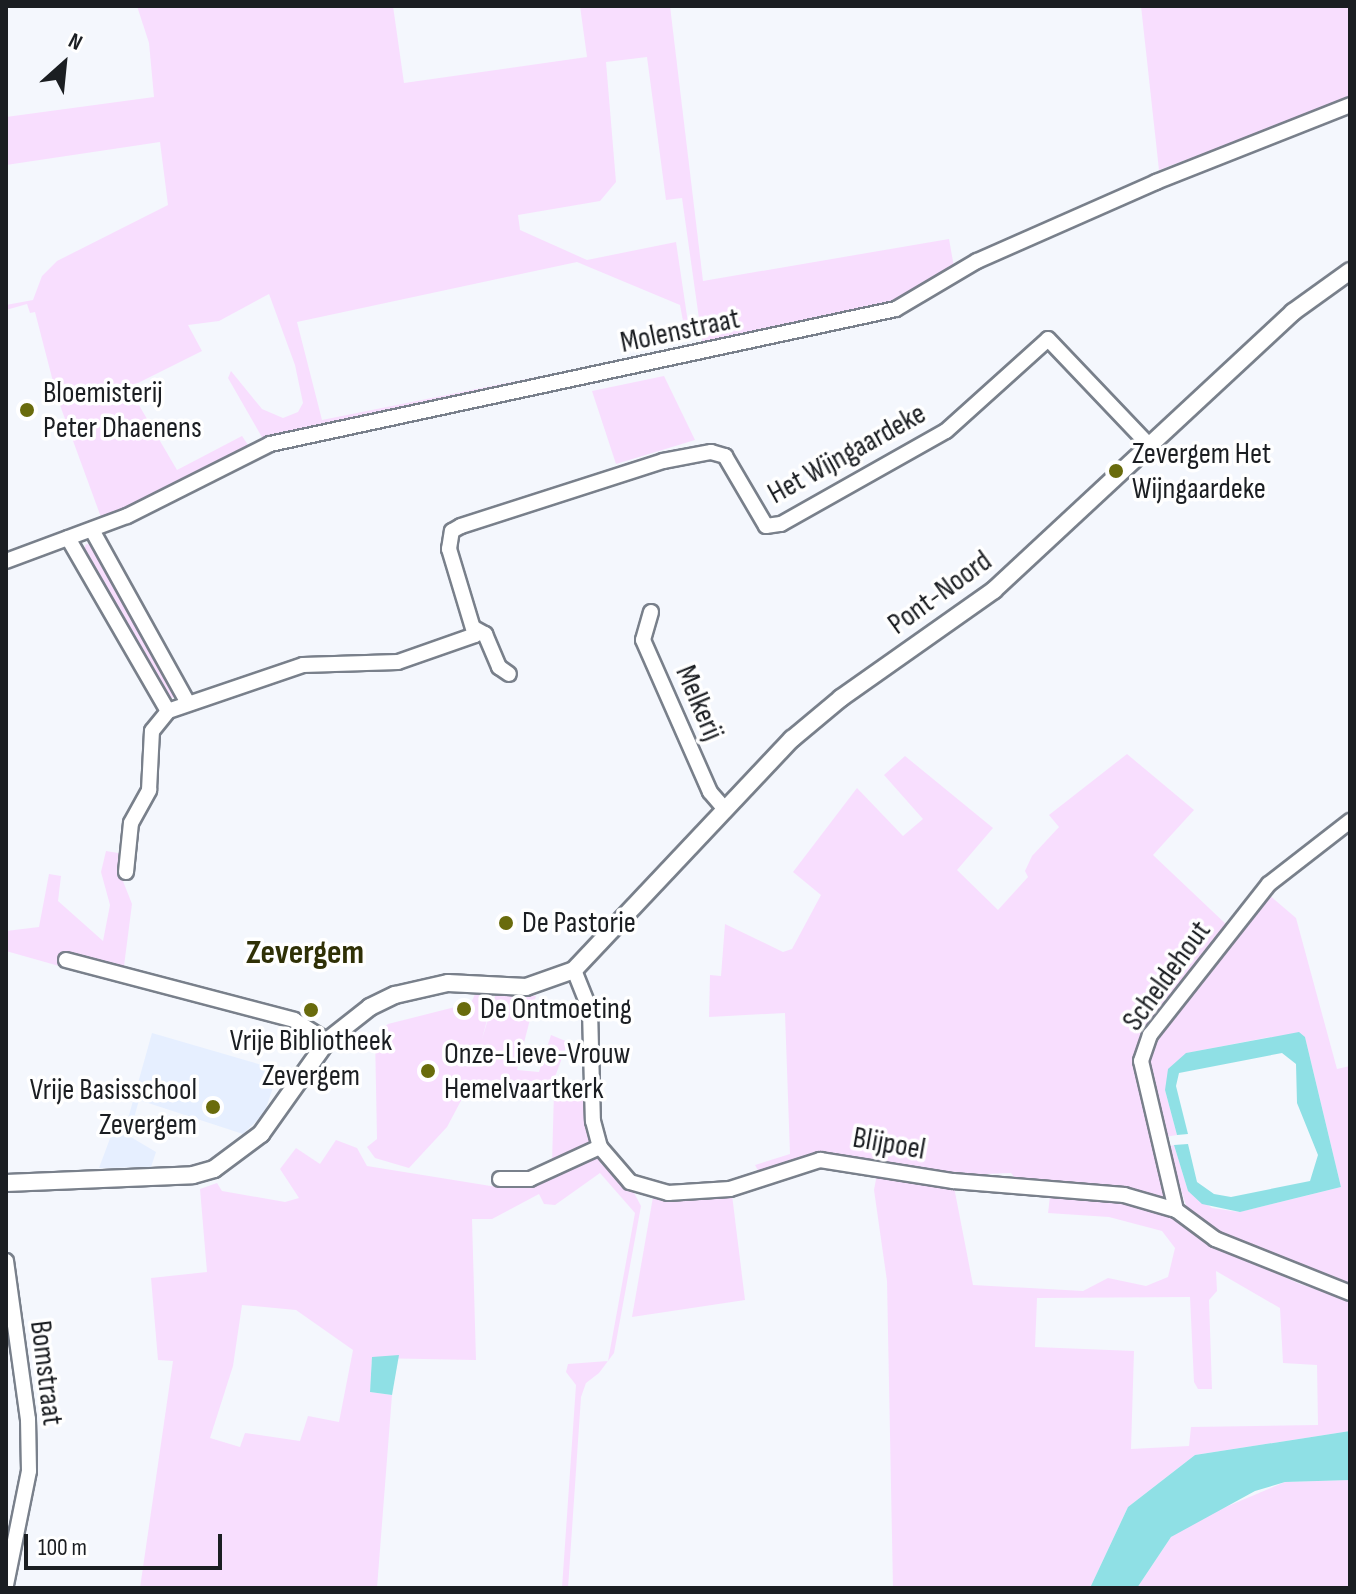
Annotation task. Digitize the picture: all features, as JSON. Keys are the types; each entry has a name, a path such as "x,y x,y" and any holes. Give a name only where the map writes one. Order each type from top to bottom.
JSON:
{"street":[{"name":"Molenstraat","path":"6,561 92,530 270,444 896,309 977,261 1156,182 1350,105"},
{"name":"Pont-Noord","path":"574,970 792,739 841,698 994,590 1293,312 1350,271"},
{"name":"Het Wijngaardeke","path":"509,674 499,667 485,634 474,628 449,549 452,531 461,526 663,461 711,452 725,456 766,526 781,524 946,431 1048,339 1149,445"},
{"path":"92,530 188,703"},
{"path":"68,538 168,711"},
{"name":"Melkerij","path":"651,612 643,640 710,792 725,809"},
{"path":"126,872 131,823 149,790 152,731 168,711 303,665 398,662 475,635 474,628"},
{"name":"Scheldehout","path":"1176,1210 1141,1061 1150,1035 1269,884 1350,821"},
{"path":"66,960 294,1020 327,1041"},
{"path":"6,1183 193,1175 230,1161 261,1134 327,1041 370,1007 415,989 460,982 526,987 574,970"},
{"name":"Blijpoel","path":"574,970 590,1010 593,1121 600,1147 630,1182 668,1193 730,1189 820,1160 953,1181 1124,1195 1176,1210 1215,1239 1350,1293"},
{"path":"500,1179 530,1179 600,1147"},
{"name":"Bomstraat","path":"6,1261 28,1419 29,1471 6,1585"}],"shaded area":[{"path":"137,6 393,6 404,83 587,57 580,6 670,6 703,281 949,239 954,267 908,302 703,347 682,198 666,200 647,57 606,62 616,182 600,201 518,215 520,230 587,260 676,242 690,336 686,337 680,305 577,262 297,322 322,420 681,348 678,354 263,439 228,378 231,371 262,409 283,418 298,412 303,403 295,365 269,294 219,321 188,325 202,351 136,384 140,392 133,395 177,470 242,436 248,445 102,520 57,397 35,312 30,313 27,304 6,310 6,305 33,300 42,276 57,261 168,205 160,142 6,165 6,117 154,97 149,43"},
{"path":"1141,6 1350,6 1350,98 1159,170"},
{"path":"664,376 695,440 616,464 592,391"},
{"path":"86,544 94,545 177,692 173,698 164,695 83,552"},
{"path":"1127,754 1194,810 1153,855 1229,927 1162,1007 1143,1039 1164,1197 1019,1183 1011,1173 986,1174 979,1180 809,1157 760,1174 755,1165 790,1154 785,1013 709,1017 710,975 721,976 725,924 783,952 792,949 821,895 793,872 857,788 903,836 923,819 884,775 905,756 993,828 957,870 998,910 1028,877 1025,871 1032,856 1059,827 1049,815"},
{"path":"106,851 124,854 121,876 132,904 124,966 102,963 98,977 6,951 6,931 39,927 49,874 61,876 58,901 103,941 110,905 101,872"},
{"path":"1268,894 1296,918 1337,1069 1350,1066 1350,1288 1212,1232 1187,1209 1168,1147 1174,1145 1188,1191 1212,1208 1239,1212 1341,1187 1305,1037 1270,1037 1187,1053 1165,1090 1177,1135 1165,1137 1146,1052 1152,1037"},
{"path":"476,992 494,993 482,1039 496,993 536,996 517,1070 539,1072 551,1035 568,1042 553,1082 472,1080 447,1127 409,1168 375,1158 367,1147 377,1139 375,1035 388,1024 471,1003"},
{"name":"Vrije Basisschool Zevergem","path":"152,1033 279,1070 264,1114 243,1134 139,1100 129,1136 156,1152 151,1167 99,1168 115,1125 124,1133"},
{"path":"585,1089 587,1124 601,1164 632,1189 641,1206 614,1353 608,1361 635,1213 600,1173 555,1205 544,1204 539,1194 492,1219 472,1219 476,1360 372,1358 370,1392 392,1395 377,1588 140,1588 173,1361 158,1360 151,1278 207,1272 200,1189 217,1183 222,1191 285,1202 299,1198 280,1169 296,1148 320,1164 336,1140 357,1148 367,1166 503,1188 505,1173 534,1172 552,1163 554,1091","holes":["242,1305 296,1310 353,1350 339,1422 308,1416 300,1441 245,1433 240,1447 210,1438 233,1366"]},
{"path":"877,1174 954,1187 973,1285 1083,1291 1108,1278 1146,1286 1168,1277 1175,1248 1162,1231 1109,1217 1048,1213 1050,1196 1119,1200 1163,1211 1215,1245 1300,1284 1350,1300 1350,1431 1195,1455 1128,1507 1090,1588 893,1588 887,1281 874,1190","holes":["1216,1271 1280,1308 1283,1363 1317,1365 1318,1425 1191,1427 1189,1446 1131,1449 1134,1351 1035,1347 1037,1298 1190,1297 1194,1382 1198,1389 1212,1389 1209,1300 1217,1291"]},
{"path":"732,1195 745,1300 632,1317 653,1197"},
{"path":"608,1361 586,1383 581,1397 568,1588 562,1588 576,1385 566,1372 568,1364"},
{"path":"1350,1480 1350,1588 1137,1588 1171,1537 1195,1520 1285,1482"}],"water":[{"path":"1299,1032 1305,1037 1341,1187 1240,1212 1202,1204 1188,1191 1174,1145 1188,1144 1197,1182 1214,1194 1231,1197 1310,1181 1318,1155 1297,1103 1296,1064 1282,1053 1179,1073 1176,1086 1188,1134 1177,1135 1165,1090 1168,1069 1186,1053"},
{"path":"399,1355 392,1395 370,1392 372,1357"},
{"path":"1350,1431 1350,1480 1285,1482 1255,1491 1171,1537 1137,1588 1090,1588 1128,1507 1195,1455"}],"place":[{"name":"Bloemisterij Peter Dhaenens","path":"27,410"},
{"name":"Zevergem Het Wijngaardeke","path":"1116,471"},
{"name":"De Pastorie","path":"506,923"},
{"name":"De Ontmoeting","path":"464,1009"},
{"name":"Vrije Bibliotheek Zevergem","path":"311,1010"},
{"name":"Onze-Lieve-Vrouw Hemelvaartkerk","path":"428,1071"},
{"name":"Vrije Basisschool Zevergem","path":"213,1107"}],"district":[{"name":"Zevergem","path":"305,953"}]}
